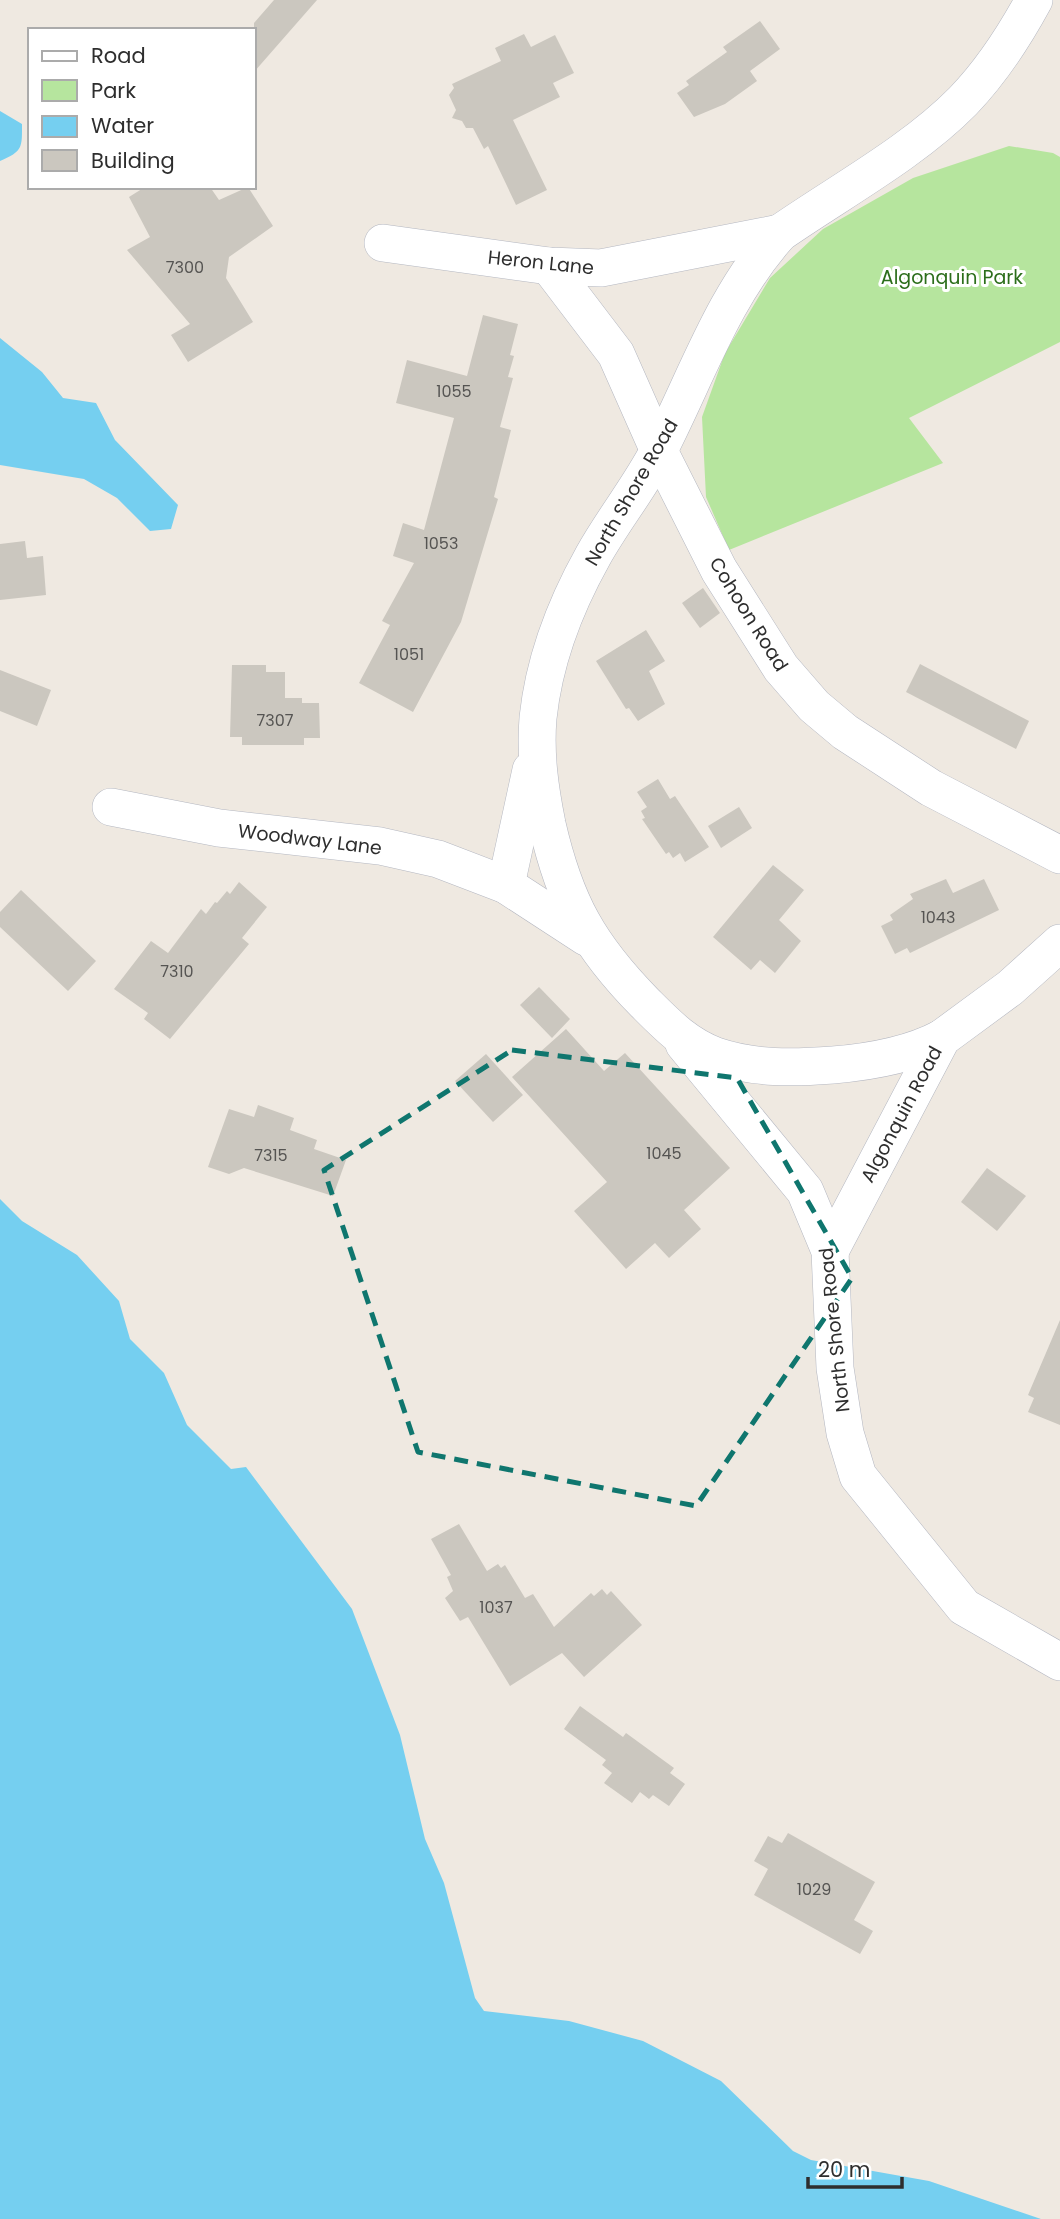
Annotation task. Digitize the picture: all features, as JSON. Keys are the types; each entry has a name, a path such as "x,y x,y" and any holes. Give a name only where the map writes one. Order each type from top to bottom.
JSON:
{"street":[{"name":"North Shore Road","path":"1034,0 1016,33 963,101 913,142 780,233 730,300 659,452 622,515 594,554 568,606 549,660 538,717 537,754 539,785 558,871 572,908 592,941 616,974 677,1037 805,1191 830,1251 835,1368 845,1433 858,1476 964,1607 1060,1662"},
{"name":"Heron Lane","path":"383,243 550,266 601,268 780,233"},
{"name":"Cohoon Road","path":"550,266 616,354 659,452 719,570 781,668 814,706 845,732 931,788 1060,855"},
{"path":"506,885 537,754"},
{"name":"Woodway Lane","path":"111,807 219,828 380,846 438,859 506,885 592,941"},
{"name":"Algonquin Road","path":"830,1251 942,1038 1010,988 1060,943"},
{"name":"North Shore Road","path":"677,1037 713,1055 753,1066 794,1068 856,1063 927,1046 942,1038"}],"highlighted area":[{"path":"512,1050 737,1078 852,1278 696,1506 418,1452 324,1170"}],"green space":[{"name":"Algonquin Park","path":"1009,146 1053,153 1060,157 1060,342 909,418 943,463 729,550 706,497 702,417 725,353 770,278 823,229 913,178"}],"water":[{"path":"0,111 22,124 22,139 17,151 0,161"},
{"path":"0,338 42,372 63,398 96,403 115,440 178,505 171,529 150,531 117,498 84,479 0,465"},
{"path":"0,1199 22,1221 77,1255 119,1301 130,1339 164,1373 187,1425 231,1469 246,1467 352,1609 400,1735 425,1839 444,1883 475,1998 484,2011 569,2021 643,2041 721,2081 793,2151 811,2160 929,2181 1041,2219 0,2219"}],"building":[{"path":"274,0 317,0 256,70 254,23"},
{"path":"760,21 780,49 750,71 757,81 725,104 694,117 677,93 689,85 686,81 727,52 723,47"},
{"path":"524,34 531,47 555,35 574,73 553,83 560,97 513,120 547,190 516,205 488,146 484,149 473,128 466,128 462,121 452,118 456,110 449,95 454,88 452,84 501,61 495,48"},
{"path":"142,189 211,189 219,200 249,189 273,226 229,257 226,278 253,322 188,362 171,335 190,324 127,250 150,237 129,197"},
{"path":"483,315 518,324 510,355 514,356 508,377 513,378 500,427 511,430 494,497 498,499 461,622 413,712 359,683 390,625 382,621 414,563 393,556 403,523 424,530 454,418 396,403 407,360 467,376"},
{"path":"25,541 27,558 43,556 46,595 0,600 0,544"},
{"path":"703,588 720,613 700,628 682,603"},
{"path":"646,630 665,661 649,671 665,704 638,721 629,708 626,709 596,661"},
{"path":"920,664 1029,721 1016,749 906,692"},
{"path":"232,665 266,665 266,672 285,672 285,698 302,698 302,703 319,703 320,738 304,738 304,745 242,745 242,737 230,737"},
{"path":"0,670 51,690 37,726 0,711"},
{"path":"658,779 670,799 675,796 709,847 685,862 680,853 673,858 669,852 666,854 642,819 645,818 641,811 647,807 637,792"},
{"path":"739,807 752,828 721,848 708,826"},
{"path":"773,865 804,890 779,920 801,941 775,973 760,960 751,970 713,937"},
{"path":"946,879 953,893 984,879 999,910 910,953 907,948 895,954 881,926 893,920 890,915 913,899 910,894"},
{"path":"239,882 267,907 242,938 249,944 170,1039 144,1019 148,1013 114,989 151,941 168,953 201,909 206,914 227,891 230,894"},
{"path":"21,890 96,961 68,991 0,927 0,912"},
{"path":"539,987 570,1019 552,1038 520,1005"},
{"path":"566,1029 604,1071 625,1053 730,1168 684,1210 701,1229 669,1258 655,1243 626,1269 574,1211 607,1182 512,1077"},
{"path":"486,1054 523,1095 493,1122 455,1081"},
{"path":"258,1105 294,1118 290,1130 317,1140 314,1149 346,1160 333,1196 244,1168 229,1174 208,1167 229,1109 254,1117"},
{"path":"987,1168 1026,1196 997,1231 961,1202"},
{"path":"1060,1320 1060,1425 1028,1412 1034,1398 1028,1395"},
{"path":"459,1524 487,1571 498,1564 501,1568 505,1565 525,1598 533,1594 554,1627 591,1593 594,1596 602,1589 607,1595 611,1591 642,1625 584,1677 562,1653 510,1686 468,1617 460,1621 445,1598 453,1591 447,1577 451,1575 431,1539"},
{"path":"580,1706 623,1737 626,1733 674,1768 670,1773 685,1784 669,1806 653,1795 649,1799 640,1792 632,1803 604,1783 612,1773 602,1765 606,1760 564,1729"},
{"path":"788,1833 875,1882 854,1920 873,1931 860,1954 754,1895 768,1869 754,1861 768,1836 782,1843"}]}
